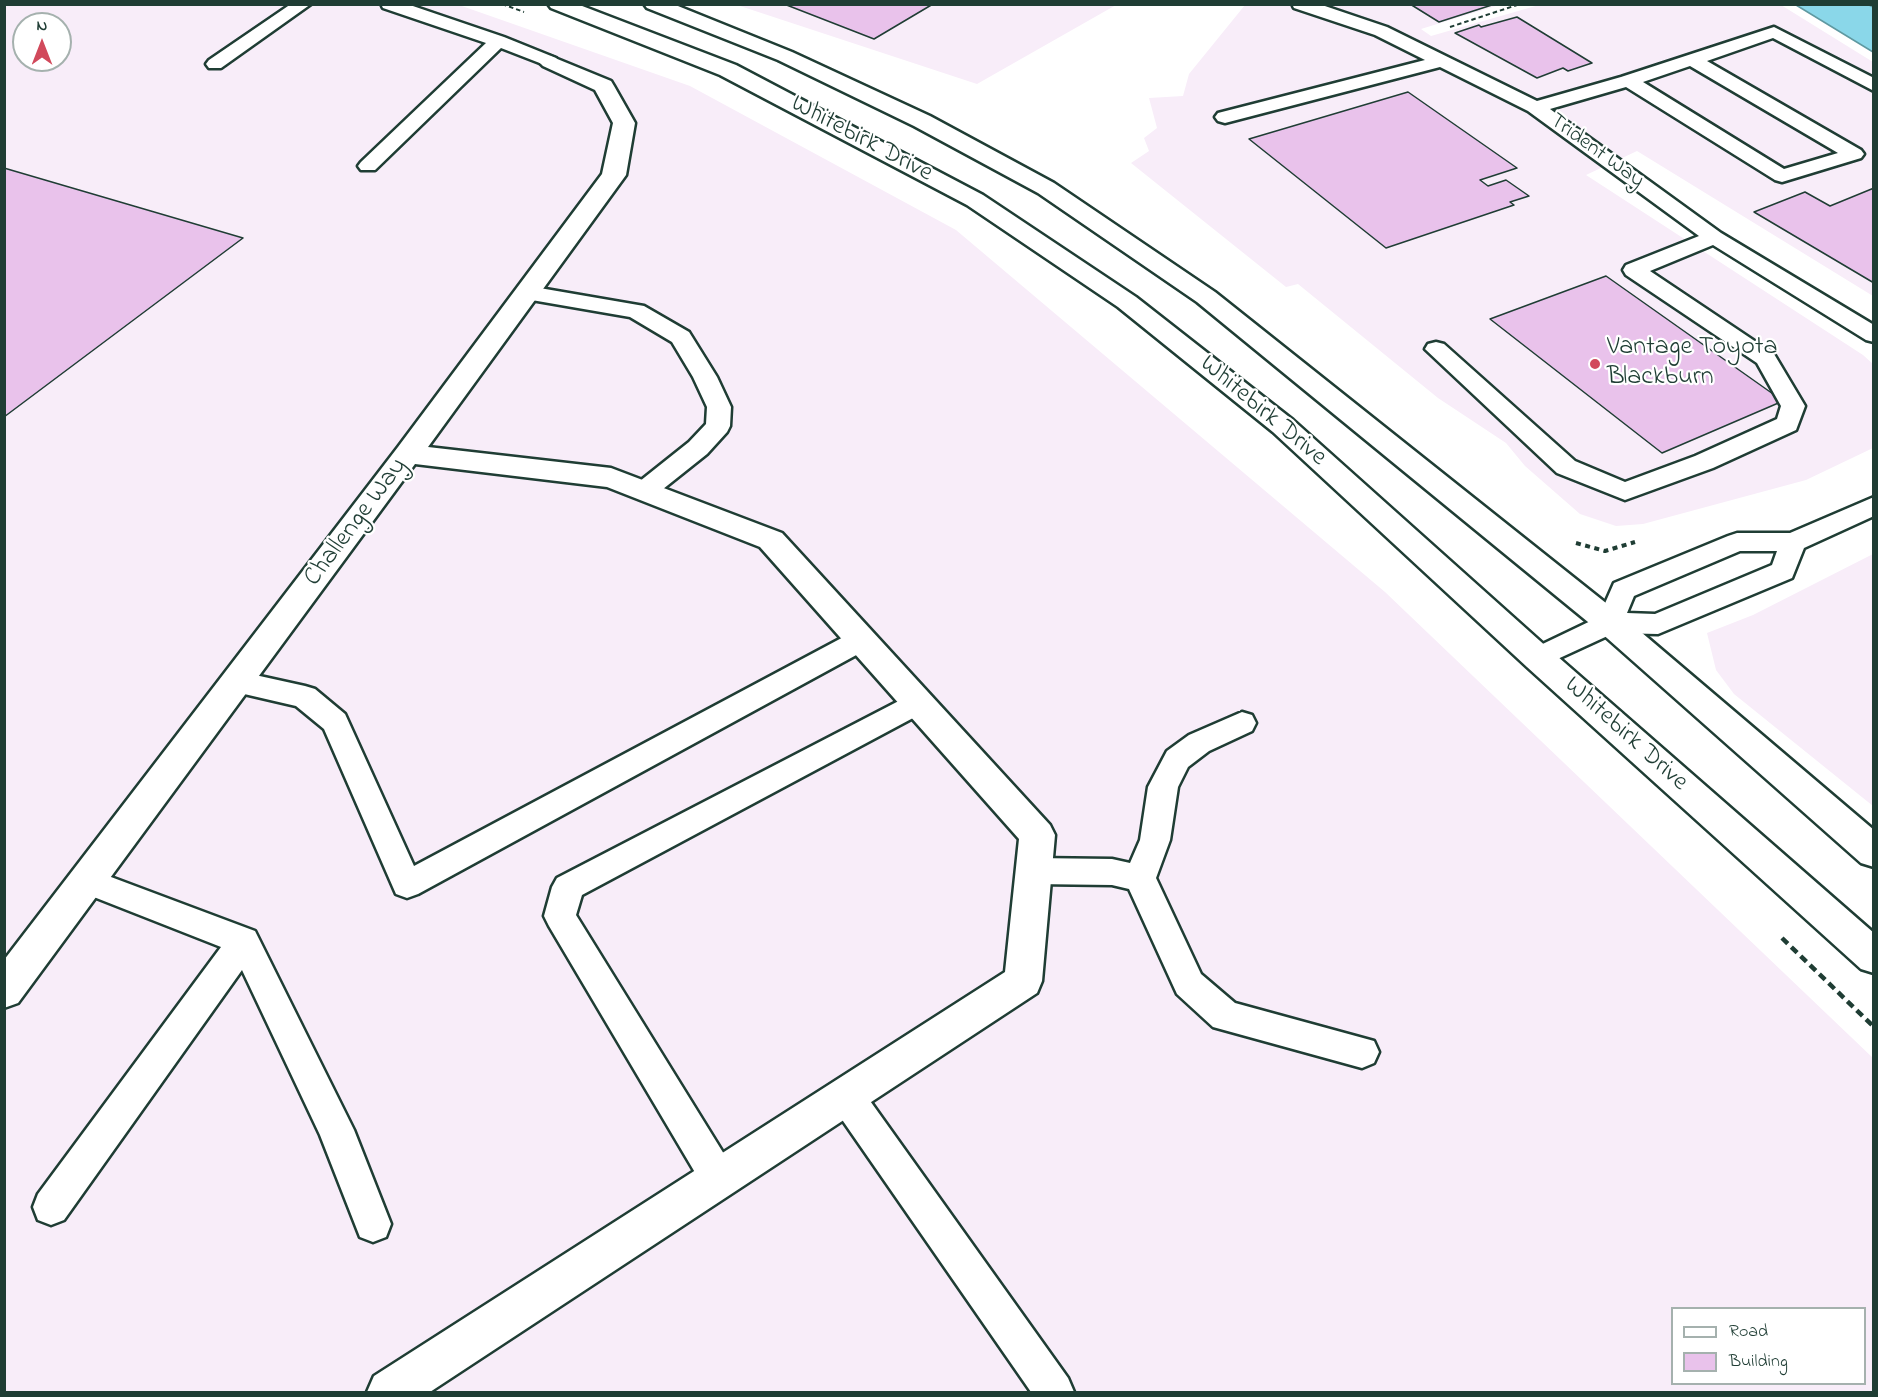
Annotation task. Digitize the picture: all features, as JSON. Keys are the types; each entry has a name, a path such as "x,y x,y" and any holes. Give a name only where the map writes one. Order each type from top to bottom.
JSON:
{"main road":[{"name":"Whitebirk Drive","path":"558,4 728,70 985,206 1127,302 1282,426 1874,957"},
{"name":"Whitebirk Drive","path":"654,4 785,56 922,121 1046,188 1206,297 1610,622 1874,852"},
{"name":"Challenge Way","path":"5,989 408,454 614,175 624,123 603,86 550,62"},
{"path":"390,1392 1023,981 1038,835 771,540 611,478 408,454"}],"lane":[{"path":"215,64 303,4"},
{"path":"389,4 498,41 550,62"},
{"name":"Trident Way","path":"1300,4 1381,31 1535,107 1714,237 1874,335"},
{"path":"1535,107 1628,81 1774,32 1874,86"},
{"path":"368,166 498,41"},
{"path":"1628,81 1782,176 1854,154 1694,60"},
{"path":"1225,117 1441,61"},
{"path":"1436,349 1566,467 1625,490 1704,462 1787,424 1793,406 1767,359 1634,270 1714,237"},
{"path":"528,293 636,311 681,337 705,377 718,407 718,426 698,448 644,490"},
{"path":"1610,622 1623,590 1737,542 1793,542 1868,513"},
{"path":"1538,658 1610,622 1658,624 1783,571 1793,542"},
{"path":"237,682 305,697 335,722 407,885 861,640"},
{"path":"719,1179 560,916 568,886 918,702"},
{"path":"1242,723 1199,743 1177,759 1163,788 1155,840 1140,878 1189,984 1225,1016 1362,1052"},
{"path":"1034,871 1112,873 1140,878"},
{"path":"87,881 244,941 336,1130 373,1224"},
{"path":"51,1207 244,941"},
{"path":"846,1096 1054,1392"}],"path":[{"path":"1401,42 1520,4"}],"shaded area":[{"path":"5,5 459,5 690,86 956,230 1385,592 1873,1058 1873,1392 5,1392"},
{"path":"737,5 1116,5 977,84"},
{"path":"1245,5 1499,5 1421,29 1431,36 1539,5 1781,5 1873,62 1873,296 1637,151 1586,175 1863,355 1873,364 1873,448 1806,480 1643,524 1616,526 1580,514 1525,466 1506,443 1438,398 1298,284 1286,287 1131,163 1149,151 1144,138 1157,128 1149,98 1183,96 1189,74"},
{"path":"1873,554 1873,806 1734,694 1716,670 1707,633 1753,615"}],"water":[{"path":"1796,5 1869,5 1873,7 1873,52"}],"building":[{"path":"784,4 933,4 874,39"},
{"path":"1410,4 1495,4 1439,22"},
{"path":"1517,17 1592,63 1568,71 1563,68 1537,78 1455,33"},
{"path":"1408,92 1517,168 1480,180 1488,186 1506,180 1529,196 1510,202 1514,205 1386,248 1249,139"},
{"path":"4,168 243,238 4,417"},
{"path":"1874,188 1874,283 1754,212 1805,192 1830,206"},
{"path":"1606,276 1783,401 1662,453 1490,319"}],"place":[{"name":"Vantage Toyota Blackburn","path":"1595,364"}]}
